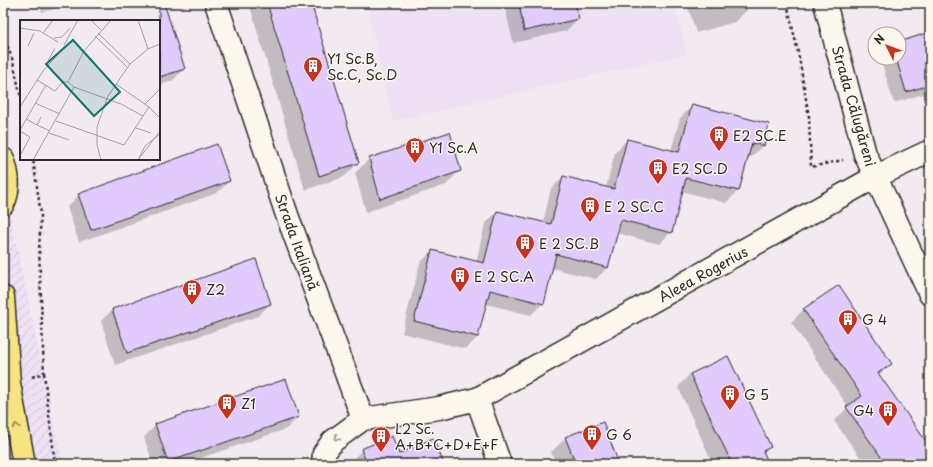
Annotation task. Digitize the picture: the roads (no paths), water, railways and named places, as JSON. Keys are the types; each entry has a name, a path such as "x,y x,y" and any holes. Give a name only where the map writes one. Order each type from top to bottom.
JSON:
{"main road":[{"path":"3,159 7,170 8,186 3,204"},
{"path":"3,297 8,383 24,464"}],"street":[{"name":"Strada Italiană","path":"216,3 287,215 363,419"},
{"name":"Strada Călugăreni","path":"825,3 865,154 930,294"},
{"name":"Aleea Rogerius","path":"363,419 439,408 477,400 875,177 930,151"},
{"path":"477,400 500,464"},
{"path":"323,464 324,453 333,441 363,419"}],"place":[{"name":"Y1 Sc.B, Sc.C, Sc.D","path":"313,83"},
{"name":"E2 SC.E","path":"719,152"},
{"name":"Y1 Sc.A","path":"415,164"},
{"name":"E2 SC.D","path":"658,185"},
{"name":"E 2 SC.C","path":"590,223"},
{"name":"E 2 SC.B","path":"525,260"},
{"name":"E 2 SC.A","path":"460,293"},
{"name":"Z2","path":"192,306"},
{"name":"G 4","path":"848,336"},
{"name":"G 5","path":"730,411"},
{"name":"Z1","path":"227,420"},
{"name":"G4","path":"888,427"},
{"name":"G 6","path":"592,451"},
{"name":"L2 Sc. A+B+C+D+E+F","path":"381,453"}]}
